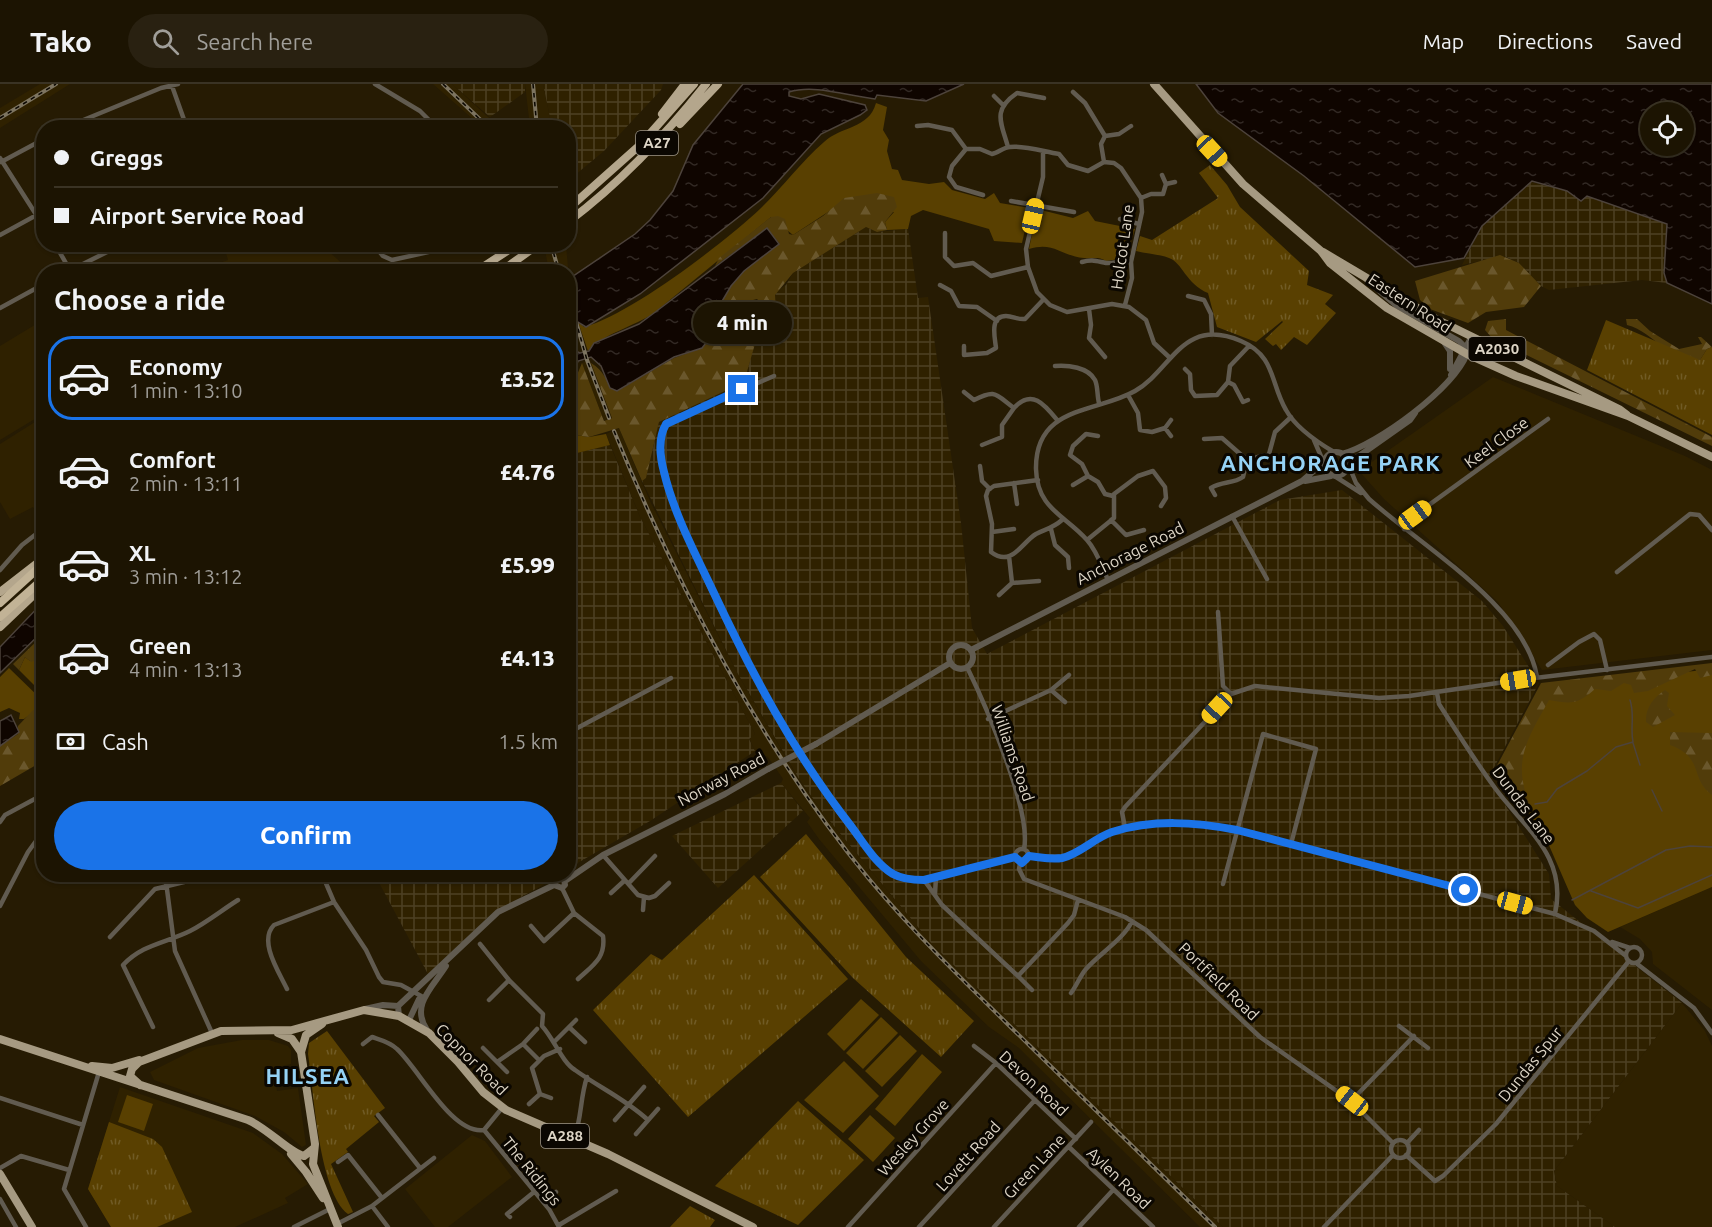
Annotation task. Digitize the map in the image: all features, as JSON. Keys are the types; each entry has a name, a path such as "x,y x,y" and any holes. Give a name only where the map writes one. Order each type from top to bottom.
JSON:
{"highway":[{"path":"640,145 685,84"},
{"name":"A27","path":"576,202 640,145 694,84"},
{"name":"A27","path":"576,217 602,197 647,154 706,84"},
{"path":"647,154 703,102 718,84"},
{"path":"487,264 506,252"},
{"path":"511,264 528,252"},
{"path":"0,592 36,564"},
{"path":"0,603 36,570"},
{"path":"0,617 36,585"},
{"path":"0,627 36,593"}],"main road":[{"name":"Eastern Road","path":"1154,84 1243,184 1321,251 1367,280 1472,336 1619,409 1628,416"},
{"name":"Eastern Road","path":"1321,251 1330,263 1387,308 1444,342 1516,376 1628,416 1712,457"},
{"name":"Copnor Road","path":"75,1063 112,1068 212,1033 303,1028 364,1010 399,1016 429,1033 458,1062 483,1092 502,1107 574,1139 748,1226"},
{"name":"Copnor Road","path":"301,1052 306,1035 331,1018"},
{"path":"274,1031 292,1039 301,1052 313,1164 337,1226"},
{"path":"0,1040 248,1120 279,1139 300,1156 313,1149"},
{"path":"140,1085 132,1079 130,1074 134,1067 148,1057"},
{"path":"279,1139 312,1180 330,1209"},
{"path":"0,1174 32,1227"}],"street":[{"path":"83,120 161,88 178,84"},
{"path":"375,84 420,111 429,120"},
{"path":"172,86 184,120"},
{"path":"1073,92 1085,103 1105,136"},
{"path":"1008,147 1000,120 1004,105 1017,93 1044,98"},
{"path":"994,96 1004,105"},
{"path":"917,126 954,131 966,149"},
{"path":"1105,136 1119,134 1131,126"},
{"path":"983,195 956,187 946,176 953,163 966,149 980,149 992,154 1008,147 1056,153 1062,156 1068,165 1088,171 1104,162 1101,144 1105,136"},
{"path":"0,236 36,215 1,160 36,143"},
{"path":"1043,153 1043,177 1026,249 1028,267 1035,288 1043,300 1063,311 1112,304 1125,305 1143,317 1155,345 1169,357"},
{"name":"Holcot Lane","path":"1104,162 1114,163 1121,168 1142,198 1131,262 1132,278 1125,305"},
{"path":"1142,198 1151,194 1163,194 1167,189 1162,175"},
{"path":"1166,184 1175,182"},
{"path":"1011,201 1074,212"},
{"path":"1120,219 1139,224"},
{"path":"945,234 945,257 954,266 973,263 991,276 1028,267"},
{"path":"83,264 107,252"},
{"path":"380,252 392,260 426,252"},
{"path":"1082,262 1095,259 1107,263 1121,260 1131,262"},
{"path":"1367,280 1397,306 1465,351"},
{"path":"940,285 951,291 961,307 977,307 997,321"},
{"path":"0,308 36,288"},
{"path":"1188,296 1204,300 1211,314 1212,335"},
{"path":"964,346 964,355 987,353 996,348 994,329 997,321 1005,316 1025,319 1043,300"},
{"path":"1089,309 1091,325 1088,335 1105,357"},
{"path":"1108,580 1087,540 1062,520 1045,501 1038,480 1039,452 1049,431 1058,421 1075,411 1128,395 1141,387 1169,357 1187,343 1212,335 1234,339 1249,346 1271,368 1280,398 1291,417 1314,440 1334,452 1342,453 1366,443 1416,411 1440,390 1461,367 1472,336"},
{"path":"1444,342 1451,356 1449,378"},
{"path":"1185,369 1190,374 1191,392 1196,397 1217,395 1228,382 1229,369 1249,346"},
{"path":"1055,366 1071,365 1092,376 1096,383 1099,403"},
{"path":"774,376 666,424 662,432 664,471 690,543 744,657 807,766 877,860 893,873 912,880 924,880 1015,857"},
{"path":"1228,382 1234,386 1244,402 1248,400"},
{"path":"964,392 974,400 986,393 993,393 1014,408"},
{"path":"1128,395 1138,412 1140,429 1152,432 1165,428 1172,420"},
{"path":"982,446 1002,437 1002,425 1014,408 1026,398 1034,398 1043,404 1058,421"},
{"path":"1333,476 1344,474 1349,465 1410,420 1416,411"},
{"path":"1248,460 1269,453 1275,432 1291,417"},
{"name":"Keel Close","path":"1404,529 1415,515 1548,419"},
{"path":"1165,428 1171,436"},
{"path":"1098,436 1086,434 1073,446 1070,453 1083,466 1088,476 1098,482 1105,494 1113,496"},
{"path":"1204,440 1222,438 1248,460"},
{"path":"1314,440 1325,470 1364,494 1502,612 1532,656 1538,677"},
{"path":"1323,462 1334,452"},
{"path":"1342,453 1364,494"},
{"path":"1206,491 1221,482 1241,479 1248,460"},
{"name":"Anchorage Road","path":"1302,482 1323,462"},
{"path":"980,466 982,481 990,489"},
{"path":"1113,496 1145,472 1157,474 1165,487 1166,498 1161,506"},
{"path":"1073,485 1088,476"},
{"name":"Anchorage Road","path":"971,650 1231,515 1302,482 1333,476"},
{"path":"1038,480 990,489 986,496 992,532 990,548 992,553 1009,556 1021,551 1036,534 1051,529 1062,520"},
{"path":"1014,483 1017,504"},
{"path":"1211,488 1215,495"},
{"path":"1087,540 1112,520 1115,512 1113,496"},
{"path":"1617,572 1690,514 1699,515 1712,530"},
{"path":"1231,515 1267,579"},
{"path":"1112,520 1125,535 1136,534 1144,530"},
{"path":"992,532 1014,529"},
{"path":"1051,529 1055,545 1068,557 1069,568"},
{"path":"0,570 22,545 36,534"},
{"path":"1009,556 1012,583"},
{"path":"999,595 1012,583 1039,581"},
{"path":"1218,612 1222,686 1230,694"},
{"path":"1548,664 1594,634 1600,640 1607,670"},
{"path":"965,645 971,650 972,661 967,667 956,668 950,663 949,655 955,646 965,645"},
{"path":"1125,828 1122,812 1125,807 1230,694 1255,686 1379,698 1437,693 1538,677 1712,657"},
{"name":"Norway Road","path":"576,873 603,855 725,794 816,744 950,663"},
{"name":"Williams Road","path":"967,667 1014,784 1023,823 1023,849"},
{"path":"988,719 1051,690 1069,675"},
{"path":"576,729 671,678"},
{"path":"1051,690 1065,702"},
{"name":"Dundas Lane","path":"1437,693 1439,704 1490,781 1535,836 1550,860 1558,889 1555,914"},
{"path":"1223,884 1263,734 1316,749 1291,844"},
{"path":"0,822 5,815 36,798"},
{"path":"1015,857 1018,850 1023,849 1029,856 1065,857 1108,834 1125,828 1164,823 1192,823 1237,830 1555,914 1585,926 1612,942 1640,949 1639,961 1650,973 1694,1008 1712,1033"},
{"path":"0,906 22,862 36,842"},
{"path":"603,855 635,892 644,897 655,896 669,882"},
{"path":"611,893 656,856"},
{"path":"1015,857 1020,863 1026,862 1029,856"},
{"name":"Portfield Road","path":"1020,863 1019,869 1024,879 1132,921 1156,938 1260,1037 1352,1101 1394,1143"},
{"path":"936,877 934,889 936,896"},
{"path":"924,880 936,896 1032,990"},
{"path":"167,882 172,937 180,965 212,1033"},
{"path":"110,937 155,889 183,882"},
{"path":"325,882 334,902 366,950 383,982 402,986 422,997"},
{"path":"562,888 565,882"},
{"path":"364,1010 383,1005 398,1006 448,963 498,912 554,885 562,888 574,913 603,936 604,949 601,958 578,979"},
{"path":"643,910 644,897"},
{"path":"153,1027 123,965 132,956 188,932 238,900"},
{"path":"1018,976 1068,923 1074,915 1078,900"},
{"path":"286,989 267,940 269,929 334,902"},
{"path":"531,927 544,941 574,913"},
{"path":"1071,993 1081,975 1107,946 1128,929 1132,921"},
{"path":"1612,942 1629,961 1639,961"},
{"path":"480,944 509,980 543,1014 542,1026 555,1041 566,1062 629,1103 648,1120"},
{"path":"1626,956 1630,948"},
{"name":"Dundas Spur","path":"1406,1155 1435,1181 1443,1176 1496,1124 1629,961"},
{"path":"409,1020 422,997 448,963"},
{"path":"489,1000 509,980"},
{"path":"422,997 421,1019 429,1033"},
{"path":"398,1006 399,1016"},
{"path":"555,1041 576,1020"},
{"path":"1399,1026 1428,1048"},
{"path":"570,1027 585,1042"},
{"path":"497,1062 523,1044 537,1029"},
{"path":"1352,1101 1414,1036"},
{"path":"363,1044 372,1037 392,1044 454,1118 467,1129 484,1130 502,1107"},
{"path":"523,1044 539,1060"},
{"name":"Devon Road","path":"974,1046 996,1063 1076,1138"},
{"path":"483,1048 507,1072"},
{"path":"540,1094 532,1072 539,1060 560,1049"},
{"name":"Wesley Grove","path":"848,1227 996,1063"},
{"path":"86,1227 65,1192 69,1170 99,1072"},
{"path":"574,1139 582,1118 582,1091 587,1077"},
{"path":"615,1120 644,1087"},
{"path":"540,1094 551,1098"},
{"path":"529,1104 540,1094"},
{"path":"0,1098 83,1125"},
{"name":"Lovett Road","path":"919,1227 1035,1100"},
{"path":"636,1134 658,1109"},
{"path":"378,1115 420,1168"},
{"name":"Green Lane","path":"994,1227 1091,1122"},
{"name":"The Ridings","path":"484,1130 543,1202 559,1226"},
{"path":"1407,1143 1419,1130"},
{"path":"1393,1155 1391,1150 1394,1143 1399,1140 1407,1143"},
{"path":"1393,1155 1401,1158 1406,1155 1409,1149 1407,1143"},
{"name":"Aylen Road","path":"1069,1147 1153,1227"},
{"path":"338,1162 348,1155 382,1198"},
{"path":"1324,1227 1393,1155"},
{"path":"0,1168 21,1156 69,1170"},
{"path":"337,1226 372,1206 434,1158"},
{"path":"1079,1227 1113,1190"},
{"path":"559,1226 616,1191"},
{"path":"510,1217 507,1214 534,1192"},
{"path":"543,1202 556,1192"},
{"path":"0,1199 16,1227"},
{"path":"372,1206 388,1227"},
{"path":"294,1227 330,1209"},
{"path":"12,1219 23,1212"}],"shaded area":[{"path":"40,84 70,84 0,128 0,108"},
{"path":"433,84 452,84 491,120 474,120"},
{"path":"452,84 525,84 525,92 490,117"},
{"path":"525,84 543,84 551,120 529,120"},
{"path":"543,84 663,84 661,90 604,151 576,174 576,120 551,120"},
{"path":"1530,182 1567,191 1580,201 1587,196 1667,224 1664,273 1667,283 1642,280 1549,290 1541,286 1519,263 1504,256 1462,265 1482,226"},
{"path":"866,227 877,232 908,229 918,298 928,297 961,523 972,628 987,654 1280,500 1342,490 1482,601 1503,626 1539,683 1490,775 1490,781 1549,874 1551,899 1682,1003 1554,1171 1557,1186 1615,1227 1223,1227 932,944 824,814 799,779 738,674 642,481 646,478 659,422 744,382 754,346 776,333 774,298 777,291 786,285 793,273"},
{"path":"330,252 342,264 217,264 228,260 226,253"},
{"path":"545,252 567,252 568,264 548,264"},
{"path":"36,324 36,418 0,440 0,346"},
{"path":"590,360 612,418 604,421 582,363"},
{"path":"1493,377 1685,456 1712,470 1712,650 1542,670 1498,602 1384,499 1359,471"},
{"path":"36,421 36,511 33,507 10,519 0,502 0,444"},
{"path":"619,428 650,501 738,674 799,780 824,814 932,944 1223,1227 1200,1227 1019,1048 989,1027 921,961 819,839 807,822 810,818 781,783 783,779 768,757 755,751 749,738 755,734 640,517 606,434"},
{"path":"610,445 640,517 755,734 749,739 755,751 650,821 576,864 576,453"},
{"path":"781,783 803,811 718,888 672,836"},
{"path":"379,882 548,882 491,914 429,976"},
{"path":"1712,887 1712,1010 1653,964 1652,952 1640,939 1620,927"},
{"path":"1682,1003 1705,1031 1712,1046 1712,1227 1615,1227 1557,1186 1554,1171"},
{"path":"242,1040 269,1040 288,1046 291,1050 291,1064 273,1068 277,1091 298,1088 306,1145 302,1147 284,1132 255,1116 154,1080 150,1072 198,1048"},
{"path":"120,1087 253,1133 282,1154 308,1184 285,1198 288,1203 235,1227 111,1227 88,1189"},
{"path":"472,1135 485,1141 512,1177 448,1227 435,1227 405,1189"}],"green space":[{"path":"876,103 887,107 883,130 889,140 887,151 892,169 898,170 902,180 929,184 944,182 952,190 985,199 994,193 1000,203 1030,208 1022,243 994,241 989,229 923,210 911,216 908,229 887,230 885,222 894,212 831,210 793,235 771,217 654,313 601,340 588,351 578,322 584,327 603,320 676,276 761,208 824,142 867,118"},
{"path":"1210,165 1227,185 1240,207 1309,271 1307,285 1333,295 1325,304 1336,313 1307,345 1294,337 1281,350 1276,344 1273,346 1265,339 1282,321 1256,342 1217,327 1208,293 1194,284 1174,260 1136,251 1140,236 1152,240 1218,198 1199,173"},
{"path":"877,193 894,197 897,207 885,222 887,230 877,232 866,227 793,273 775,295 777,329 773,335 761,303 757,299 753,300 755,344 744,382 659,422 646,478 642,481 619,428 589,437 576,435 576,376 582,363 604,421 612,418 591,363 619,390 674,358 702,348 709,339 715,313 731,286 744,271 779,243 767,228 715,266 719,258 771,217 778,216 785,219 789,234 793,235 823,216 844,198"},
{"path":"1037,209 1073,218 1088,211 1095,221 1135,229 1126,258 1106,261 1098,258 1076,257 1045,247 1029,249"},
{"path":"1500,255 1519,263 1541,286 1524,307 1486,312 1468,323 1430,309 1420,300 1415,281"},
{"path":"1506,319 1506,330 1712,437 1712,446 1492,338 1485,330 1488,321"},
{"path":"1626,319 1637,319 1650,331 1679,349 1702,344 1698,337 1712,347 1707,349 1700,360 1681,355 1663,347 1642,331 1627,325"},
{"path":"1606,320 1700,360 1707,349 1712,347 1712,435 1587,370"},
{"path":"606,434 610,445 576,453 576,435 589,437"},
{"path":"36,642 36,660 31,662 25,657 19,670 13,664"},
{"path":"25,657 30,661 36,660 36,687 19,670"},
{"path":"1712,663 1712,675 1700,678 1695,669 1648,691 1634,693 1631,685 1624,683 1611,691 1595,689 1574,702 1549,700 1534,727 1524,752 1522,777 1531,807 1524,812 1492,775 1541,683"},
{"path":"9,668 36,694 36,710 24,719 19,719 20,713 9,708 0,712 0,677"},
{"path":"1712,669 1712,887 1608,932 1587,918 1575,905 1548,843 1502,773 1551,687"},
{"path":"1665,690 1669,693 1667,706 1675,715 1653,727 1646,722 1647,712 1657,696"},
{"path":"36,710 36,765 0,786 0,746 18,734 18,726"},
{"path":"1670,732 1712,733 1712,795 1705,789 1688,756 1670,745"},
{"path":"806,834 906,957 974,1021 941,1057 853,978 760,877"},
{"path":"754,875 848,979 688,1117 593,1010 651,954 662,960"},
{"path":"861,999 879,1015 844,1051 827,1034"},
{"path":"881,1017 898,1033 863,1069 846,1053"},
{"path":"327,1031 385,1108 374,1116 379,1122 346,1149 348,1152 331,1164 353,1212 348,1214 338,1202 324,1164 308,1054 309,1043"},
{"path":"900,1035 917,1051 882,1087 865,1071"},
{"path":"922,1054 942,1072 895,1126 875,1109"},
{"path":"844,1061 879,1096 843,1133 804,1100"},
{"path":"127,1095 153,1104 144,1131 118,1122"},
{"path":"798,1101 864,1160 798,1225 715,1186"},
{"path":"870,1115 895,1138 873,1162 848,1139"},
{"path":"109,1122 153,1139 162,1147 192,1212 157,1227 111,1227 88,1189"},
{"path":"690,1206 715,1220 710,1227 670,1227"}],"water":[{"path":"743,84 964,84 926,101 877,95 875,99 809,89 789,92 789,96 801,99 819,94 865,105 867,110 821,134 763,198 640,294 586,327 576,323 576,274 635,234 650,220 673,191 693,145"},
{"path":"1196,84 1712,84 1712,304 1667,283 1664,273 1667,224 1587,196 1581,201 1567,191 1532,181 1482,226 1464,258 1415,267 1304,176 1218,113"},
{"path":"767,228 779,244 744,271 731,286 715,313 709,339 702,348 674,357 617,391 610,388 601,366 591,357 578,361 576,368 576,351 580,353 589,351 594,343 639,324"},
{"path":"36,609 36,638 0,673 0,647"},
{"path":"11,715 19,732 0,746 0,721"}],"waterway":[{"path":"1535,804 1547,802 1557,789 1587,771 1616,747 1633,742 1630,700"},
{"path":"1633,743 1640,765"},
{"path":"1652,790 1662,811"},
{"path":"1572,900 1666,850 1690,846 1712,847"},
{"path":"1591,891 1638,908 1712,875"}],"railway":[{"path":"0,118 56,84"},
{"path":"443,84 481,120"},
{"path":"533,84 536,120"},
{"path":"553,252 557,264"},
{"path":"576,322 587,360 609,418"},
{"path":"614,431 665,548 694,607 758,721 830,829 869,879 927,944 1215,1227"}],"district":[{"name":"ANCHORAGE PARK","path":"1331,463"},
{"name":"HILSEA","path":"308,1076"}],"route":[{"path":"742,389 666,424 662,432 661,444 664,471 672,498 690,543 765,698 811,773 877,860 893,873 912,880 924,880 1015,857 1016,861 1024,863 1029,856 1059,858 1071,855 1108,834 1138,825 1200,823 1237,830 1465,890"}]}
